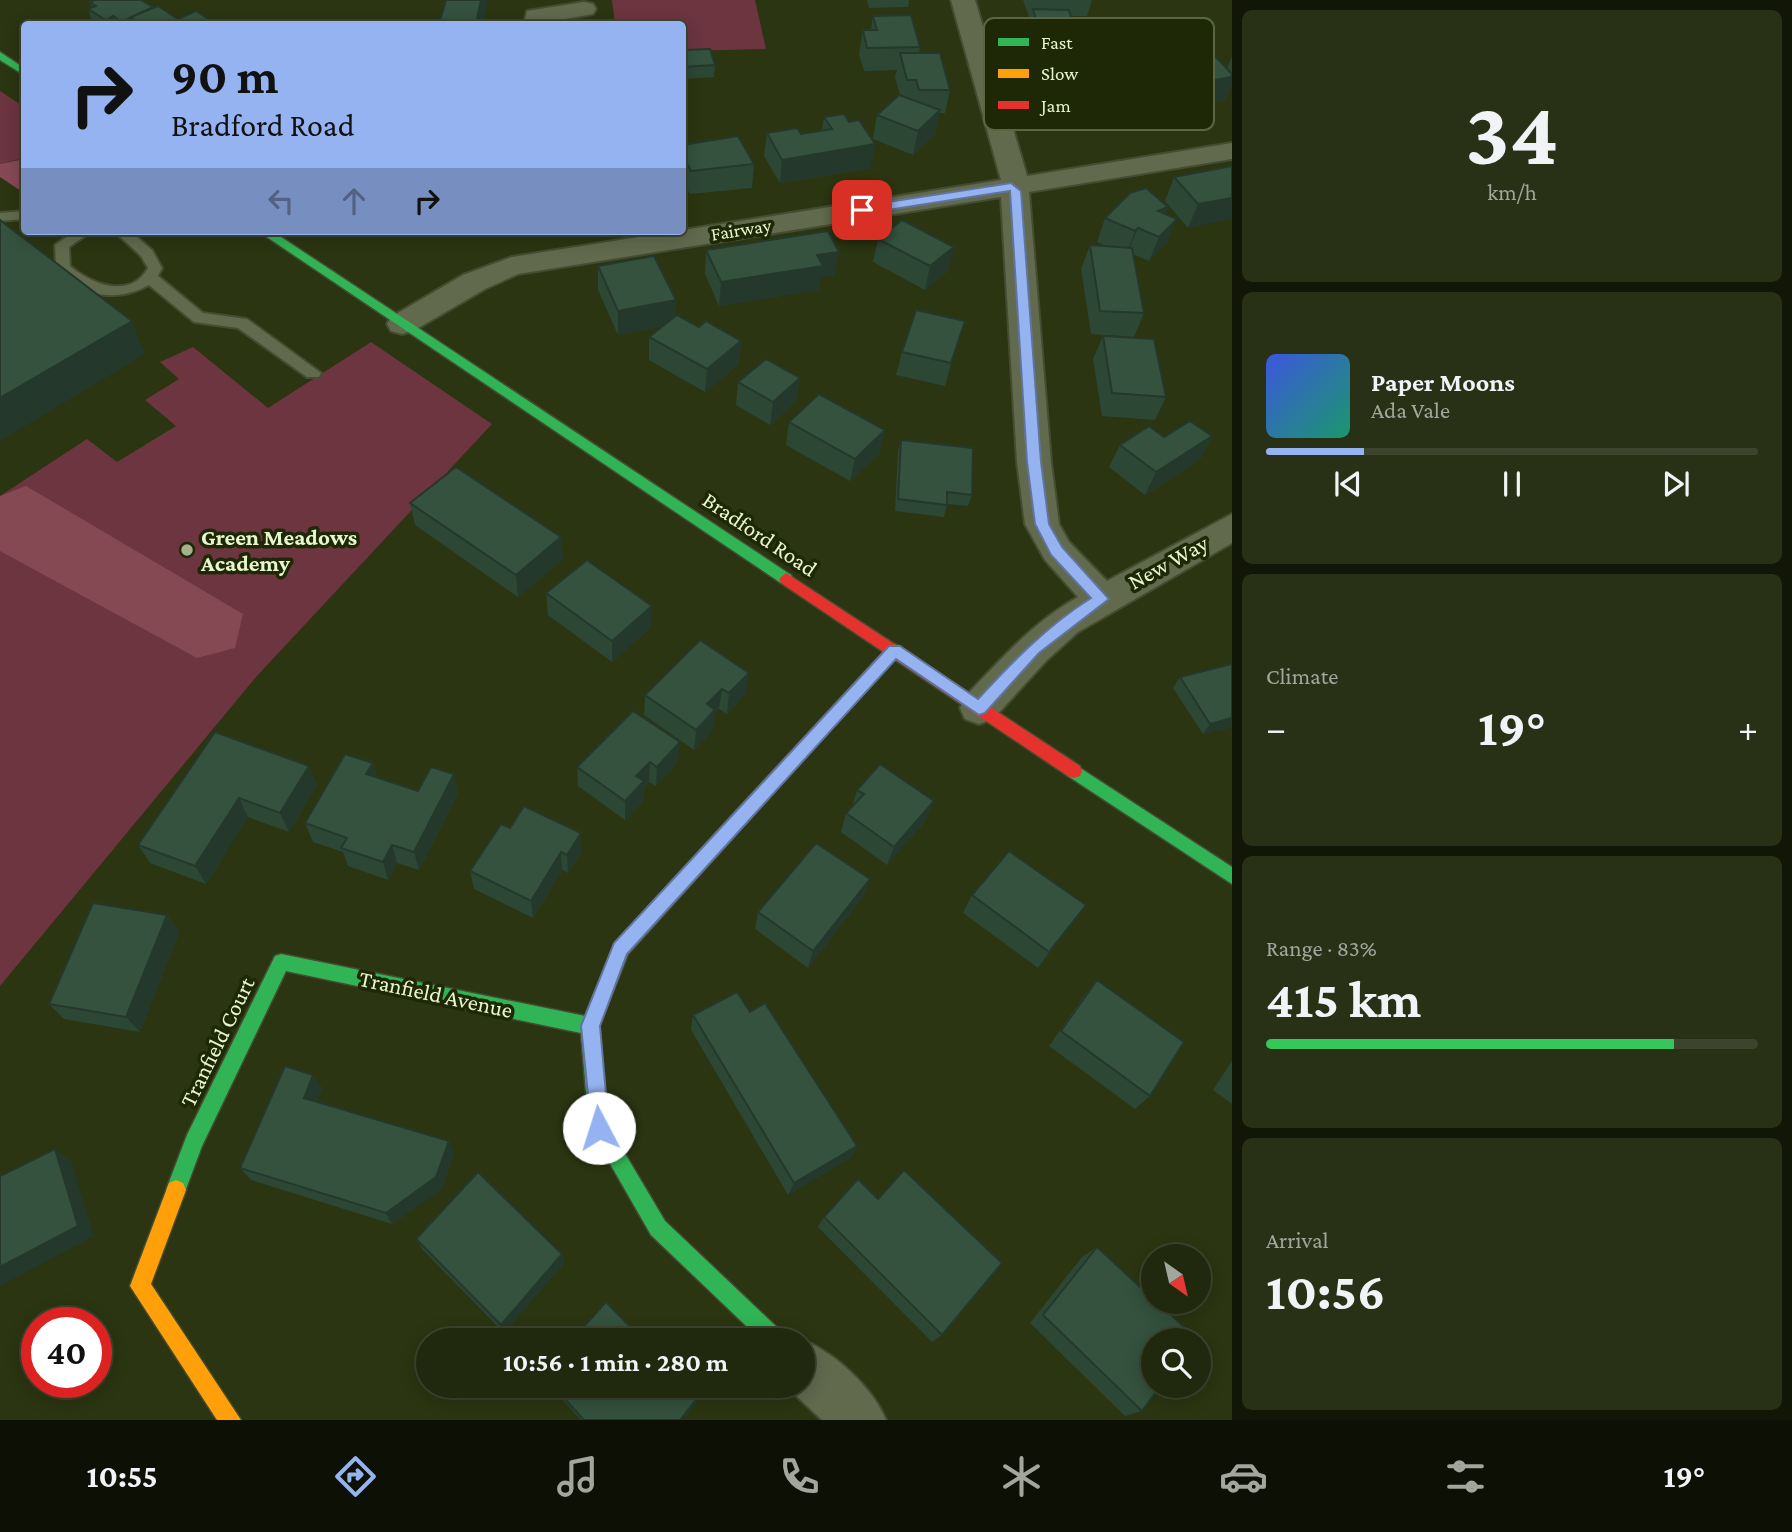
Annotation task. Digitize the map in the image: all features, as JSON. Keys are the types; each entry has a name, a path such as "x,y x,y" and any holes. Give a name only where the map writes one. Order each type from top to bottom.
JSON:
{"main road":[{"path":"0,55 21,70"},
{"name":"Bradford Road","path":"270,235 1232,876"},
{"path":"763,1328 658,1228 599,1128 590,1026 621,949 894,650"},
{"name":"Tranfield Avenue","path":"281,962 590,1026"},
{"name":"Tranfield Court","path":"230,1420 140,1286 194,1142 281,962"}],"street":[{"path":"963,0 984,75"},
{"path":"536,21 536,16 584,9"},
{"path":"999,130 1015,186 1034,462 1042,524 1056,551 1101,599"},
{"name":"Fairway","path":"686,228 1015,186 1232,151"},
{"name":"Fairway","path":"402,324 474,282 563,244 633,235"},
{"name":"New Way","path":"979,708 1034,649 1065,622 1101,599 1232,527"},
{"path":"815,1377 860,1420"}],"lane":[{"path":"0,217 21,215"},
{"path":"76,235 62,245 61,261 68,273 91,288 108,293 120,292 149,277 155,268 154,261 125,235"},
{"path":"149,277 199,318 242,323 313,373"}],"shaded area":[{"path":"612,0 755,0 766,49 686,51 686,21 615,21"},
{"path":"0,91 21,105 21,159 0,164"},
{"path":"21,160 21,191 0,177 0,164"},
{"name":"Green Meadows Academy","path":"371,342 492,424 256,677 0,986 0,496 87,439 117,462 176,426 145,400 179,379 160,362 193,347 268,408"},
{"path":"26,486 243,614 235,648 197,658 0,551 0,496"}],"building":[{"path":"141,0 153,7 124,21 113,16 106,20 88,9 96,6 90,2"},
{"path":"446,0 481,0 477,21 440,21"},
{"path":"158,6 178,19 196,11 208,19 136,21 131,17"},
{"path":"1033,9 1069,10 1071,18 1035,18"},
{"path":"911,15 920,47 867,48 863,30 877,30 873,16"},
{"path":"710,49 715,65 686,67 686,50"},
{"path":"900,53 940,53 950,90 919,90 916,80 907,80"},
{"path":"1214,55 1232,74 1232,77 1214,80"},
{"path":"899,95 940,110 918,131 877,115"},
{"path":"844,114 849,122 859,120 875,144 782,160 767,133 797,128 801,134 832,129 824,117"},
{"path":"738,136 754,164 691,171 686,162 686,144"},
{"path":"1232,166 1232,198 1198,204 1174,177"},
{"path":"1146,188 1168,207 1158,211 1177,219 1159,237 1138,228 1135,231 1105,218 1130,193"},
{"path":"0,220 132,321 0,398"},
{"path":"902,220 954,247 930,266 878,239"},
{"path":"828,231 839,252 817,255 823,266 721,282 706,250"},
{"path":"1090,245 1132,248 1144,313 1100,311"},
{"path":"654,256 676,300 618,311 598,266"},
{"path":"916,310 965,321 951,363 902,352"},
{"path":"677,315 699,327 706,321 741,341 707,369 649,337"},
{"path":"1103,336 1154,339 1166,397 1112,393"},
{"path":"766,359 800,378 773,402 738,382"},
{"path":"819,394 885,430 855,459 789,422"},
{"path":"1190,421 1212,436 1156,472 1120,445 1149,426 1164,437"},
{"path":"901,440 973,448 972,495 947,492 947,505 898,499"},
{"path":"456,467 561,537 516,575 410,503"},
{"path":"587,560 652,606 612,641 546,593"},
{"path":"700,640 749,673 729,693 722,689 707,704 715,710 696,730 645,695"},
{"path":"1232,664 1232,718 1210,724 1180,677"},
{"path":"633,711 680,742 657,767 650,762 636,776 644,781 625,801 577,767"},
{"path":"215,732 309,766 280,813 239,798 195,866 138,845"},
{"path":"345,754 373,763 366,774 418,791 431,767 454,774 414,852 392,845 383,862 341,848 347,838 305,823"},
{"path":"880,764 934,801 894,847 846,813 864,794 857,790"},
{"path":"524,806 581,833 567,855 561,852 531,901 470,871 501,824 510,828"},
{"path":"816,843 870,879 813,951 758,912"},
{"path":"1009,851 1086,905 1049,952 972,895"},
{"path":"93,903 167,915 126,1017 49,1004"},
{"path":"1097,980 1184,1042 1150,1096 1061,1031"},
{"path":"737,992 750,1012 765,1003 857,1146 794,1183 693,1015"},
{"path":"285,1066 313,1075 304,1098 449,1141 436,1177 386,1213 240,1168"},
{"path":"55,1149 78,1226 0,1267 0,1176"},
{"path":"904,1170 1002,1263 942,1335 824,1217 858,1179 878,1199"},
{"path":"478,1172 562,1254 501,1325 416,1239"},
{"path":"1097,1247 1141,1288 1141,1314 1170,1314 1185,1328 1141,1328 1141,1398 1151,1398 1142,1411 1043,1315"},
{"path":"606,1302 631,1328 583,1328"},
{"path":"564,1398 697,1398 680,1420 584,1420"}],"traffic: fast":[{"path":"0,55 21,70"},
{"path":"270,235 786,579"},
{"path":"1074,771 1232,876"},
{"path":"743,815 621,949 590,1026 599,1127 658,1228 763,1328"},
{"path":"176,1190 194,1142 281,962 590,1026"}],"traffic: slow":[{"path":"743,815 894,650"},
{"path":"176,1190 140,1286 230,1420"}],"traffic: jam":[{"path":"786,579 1074,771"}],"place":[{"name":"Green Meadows Academy","path":"187,550"}],"route":[{"path":"599,1128 590,1026 621,949 894,650 979,708 1034,649 1065,622 1101,599 1056,551 1042,524 1034,462 1015,191 1011,187 862,210"}]}
